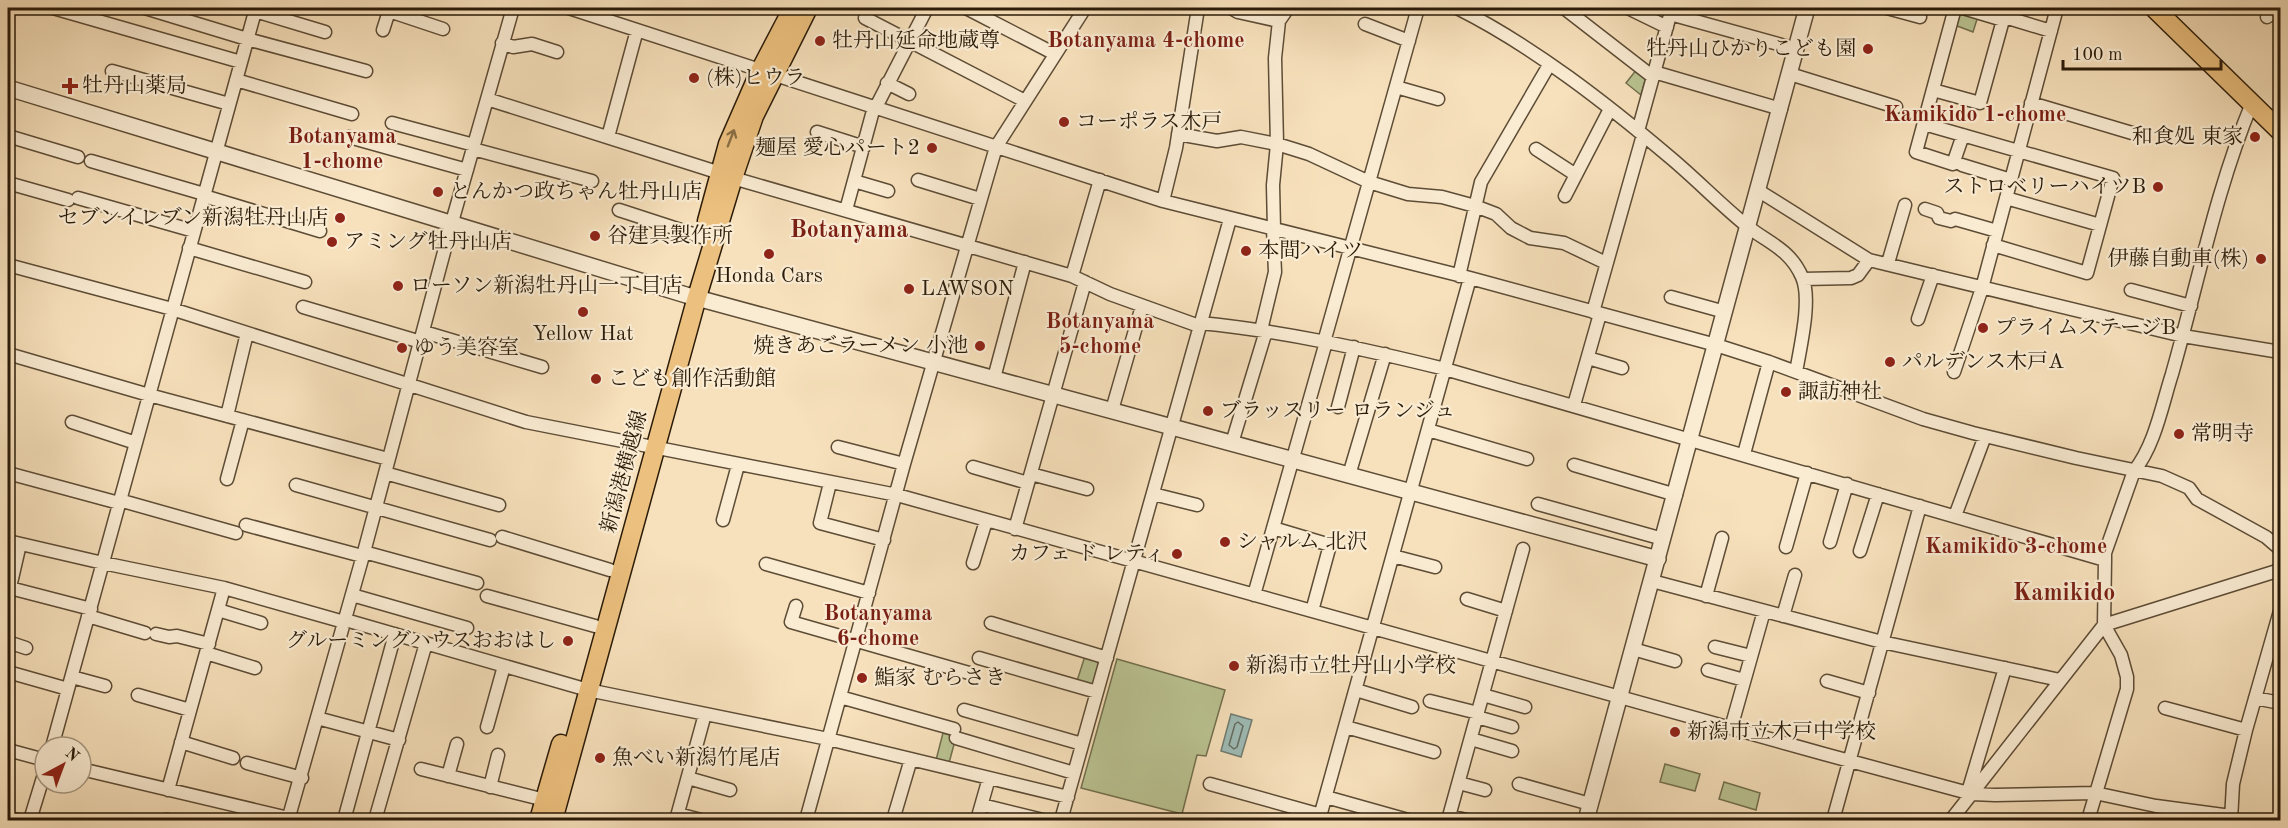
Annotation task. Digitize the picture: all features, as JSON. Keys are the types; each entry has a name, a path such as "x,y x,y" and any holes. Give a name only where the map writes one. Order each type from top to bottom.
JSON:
{"main road":[{"name":"新潟港横越線","path":"767,72 793,8"},
{"name":"新潟港横越線","path":"539,820 583,689 691,296 727,175 729,144 767,72 807,8"},
{"path":"2154,8 2280,130"},
{"name":"新潟港横越線","path":"691,296 702,237 727,175"},
{"name":"新潟港横越線","path":"553,820 595,626 610,570 650,448"}],"street":[{"path":"53,8 240,62"},
{"path":"144,8 366,71"},
{"path":"93,772 291,820 452,222 513,8"},
{"path":"569,8 1163,201 1350,247 1716,345 1769,362 1923,419 1985,436 2162,476 2189,488 2197,499 2266,537 2280,549"},
{"path":"846,210 875,107 927,8"},
{"path":"966,8 1055,54"},
{"path":"1163,201 1178,135 1198,8"},
{"path":"1231,8 1238,12 1279,21"},
{"path":"1232,443 1264,330 1275,272 1273,185 1277,144 1275,58 1279,21 1288,8"},
{"path":"1254,595 1418,8"},
{"path":"1457,8 1509,37 1610,109 1641,133 1748,227 1782,249 1795,263 1803,279 1804,325 1796,372"},
{"path":"1564,8 1654,74 1781,109"},
{"path":"1628,8 1670,16 1796,49"},
{"path":"1586,820 1692,439 1807,8"},
{"path":"1887,8 1920,17"},
{"path":"1955,8 1916,152 1953,164 1963,135"},
{"path":"1964,8 2009,16 2051,31"},
{"path":"1954,372 1982,288 2057,8"},
{"path":"2267,17 2278,8"},
{"path":"55,735 255,9 325,32"},
{"path":"383,30 389,9 443,29"},
{"path":"806,820 904,464 996,147 1055,54 1079,9"},
{"path":"1574,405 1588,358 1606,263 1670,16"},
{"path":"1933,90 1980,103 2009,16"},
{"path":"865,18 1025,101"},
{"path":"1365,24 1409,41"},
{"path":"608,137 637,30"},
{"path":"502,43 513,47 532,44 557,52"},
{"path":"1210,784 1320,818 1444,369 1464,277 1480,182 1549,65"},
{"path":"112,71 229,104"},
{"path":"1790,74 1896,107"},
{"path":"236,80 352,114"},
{"path":"887,83 909,94"},
{"path":"1396,87 1438,99"},
{"path":"8,88 691,296 1658,559"},
{"path":"487,99 727,175 1072,276 1142,306 1199,325 1264,330 1354,347 1444,369 2105,560"},
{"path":"2088,820 2127,689 2127,677 2121,655 2104,625 2105,553 2134,471 2143,461 2153,433 2183,336 2230,160 2252,103"},
{"path":"2031,104 2132,133"},
{"path":"1564,196 1610,109"},
{"path":"392,123 592,181"},
{"path":"1924,124 2113,178 2087,273 1993,245"},
{"path":"817,132 864,147"},
{"path":"1178,135 1218,141 1240,137 1277,144 1309,154 1369,182 1408,194 1442,197 1475,206 1496,214 1511,228 1530,238 1564,243 1606,263"},
{"path":"8,136 78,157"},
{"path":"350,137 467,170"},
{"path":"1536,149 1576,175"},
{"path":"91,161 320,231"},
{"path":"1962,165 2011,180"},
{"path":"918,180 980,199"},
{"path":"1072,276 1100,180"},
{"path":"854,181 888,191"},
{"path":"8,183 194,231"},
{"path":"1759,191 1869,260 2183,336 2280,352"},
{"path":"2006,198 2100,225"},
{"path":"1888,263 1905,205"},
{"path":"1925,209 1937,213 1939,218 1951,221 1955,219 1997,231"},
{"path":"619,210 702,237"},
{"path":"1061,820 1230,219"},
{"path":"189,248 305,282"},
{"path":"1803,279 1851,278 1858,274 1869,260"},
{"path":"994,378 1025,262"},
{"path":"8,266 172,309 526,422 897,495 1969,795 2095,793 2231,818 2233,784 2280,611"},
{"path":"1918,319 1933,275"},
{"path":"1015,529 1085,282"},
{"path":"2130,290 2191,306"},
{"path":"1671,297 1725,312"},
{"path":"1112,410 1142,306"},
{"path":"303,307 542,367"},
{"path":"227,416 248,333"},
{"path":"1338,407 1354,347"},
{"path":"8,354 149,395 388,459"},
{"path":"1349,475 1385,354"},
{"path":"1588,358 1622,368"},
{"path":"1744,454 1769,362"},
{"path":"227,479 243,420"},
{"path":"72,422 136,443"},
{"path":"1428,430 1527,459"},
{"path":"1955,516 1985,436"},
{"path":"838,447 904,464"},
{"path":"723,520 738,465"},
{"path":"1575,465 1676,495"},
{"path":"973,467 1087,489"},
{"path":"8,472 236,533"},
{"path":"385,473 499,505"},
{"path":"1786,547 1807,473"},
{"path":"830,483 820,523 884,540"},
{"path":"1830,542 1847,484"},
{"path":"296,485 610,570"},
{"path":"1153,494 1197,505"},
{"path":"1860,551 1878,494"},
{"path":"1538,504 1663,539"},
{"path":"1833,820 1920,506"},
{"path":"973,563 986,521"},
{"path":"246,525 477,583"},
{"path":"1273,528 1330,545 1312,611"},
{"path":"1706,596 1722,538"},
{"path":"8,541 224,588 344,622 349,621 395,633 583,689 828,739 1068,797"},
{"path":"20,544 9,592 90,612 151,634 177,636 255,668"},
{"path":"1467,820 1449,818 1523,549"},
{"path":"1393,556 1434,567"},
{"path":"766,564 870,593"},
{"path":"1951,820 2104,625 2280,570"},
{"path":"1783,616 1795,575"},
{"path":"1652,581 1882,642 2060,680"},
{"path":"168,790 224,588"},
{"path":"352,595 466,628"},
{"path":"487,596 595,626"},
{"path":"1467,599 1506,611"},
{"path":"796,606 790,622 969,673"},
{"path":"218,610 261,622"},
{"path":"1731,728 1764,611"},
{"path":"991,623 1107,658"},
{"path":"344,820 395,633"},
{"path":"8,642 26,648"},
{"path":"375,820 426,643"},
{"path":"1715,647 1751,656"},
{"path":"1633,649 1675,662"},
{"path":"979,658 1097,692"},
{"path":"487,727 504,666"},
{"path":"1962,820 2005,668"},
{"path":"1708,670 1744,680"},
{"path":"8,672 70,683 105,686"},
{"path":"1827,681 1869,693"},
{"path":"1356,690 1412,707"},
{"path":"138,695 190,710"},
{"path":"1483,695 1525,707"},
{"path":"840,697 1074,773"},
{"path":"2255,698 2280,703"},
{"path":"1430,701 1512,728"},
{"path":"2165,708 2246,730"},
{"path":"964,710 1082,744"},
{"path":"701,820 677,817 705,714"},
{"path":"317,718 399,740"},
{"path":"1346,727 1434,752"},
{"path":"1471,739 1512,751"},
{"path":"181,742 233,758"},
{"path":"448,776 457,744"},
{"path":"8,750 33,757"},
{"path":"1981,750 1997,762"},
{"path":"490,786 498,755"},
{"path":"893,820 911,759"},
{"path":"247,763 302,778"},
{"path":"421,769 545,800"},
{"path":"688,778 730,790"},
{"path":"977,820 989,778"},
{"path":"1459,783 1485,790"},
{"path":"1519,784 1590,804"},
{"path":"30,820 38,795"},
{"path":"1326,797 1408,820"},
{"path":"981,805 1043,820"},
{"path":"8,818 18,820"}],"green space":[{"path":"1956,8 1979,13 1973,32 1952,24"},
{"path":"1637,69 1646,77 1641,95 1626,83"},
{"path":"1085,656 1096,660 1100,667 1094,685 1077,681"},
{"path":"1117,659 1225,690 1206,756 1197,755 1182,814 1081,788"},
{"path":"943,733 956,737 949,763 936,760"},
{"path":"1665,764 1700,774 1695,791 1660,782"},
{"path":"1724,782 1760,793 1756,810 1719,799"}],"water":[{"path":"1231,714 1252,720 1241,757 1221,751"}],"place":[{"name":"牡丹山延命地蔵尊","path":"820,41"},
{"name":"牡丹山ひかりこども園","path":"1868,49"},
{"name":"(株)ヒウラ","path":"694,78"},
{"name":"牡丹山薬局","path":"70,86"},
{"name":"コーポラス木戸","path":"1064,122"},
{"name":"和食処 東家","path":"2255,137"},
{"name":"麺屋 愛心パート2","path":"932,148"},
{"name":"ストロベリーハイツB","path":"2158,187"},
{"name":"とんかつ政ちゃん牡丹山店","path":"438,192"},
{"name":"セブンイレブン新潟牡丹山店","path":"340,218"},
{"name":"谷建具製作所","path":"595,236"},
{"name":"アミング牡丹山店","path":"332,242"},
{"name":"本間ハイツ","path":"1246,251"},
{"name":"Honda Cars","path":"769,254"},
{"name":"伊藤自動車(株)","path":"2261,259"},
{"name":"ローソン新潟牡丹山一丁目店","path":"398,286"},
{"name":"LAWSON","path":"909,289"},
{"name":"Yellow Hat","path":"583,312"},
{"name":"プライムステージB","path":"1983,328"},
{"name":"焼きあごラーメン 小池","path":"980,346"},
{"name":"ゆう美容室","path":"402,348"},
{"name":"パルデンス木戸A","path":"1890,362"},
{"name":"こども創作活動館","path":"596,379"},
{"name":"諏訪神社","path":"1786,392"},
{"name":"ブラッスリー ロランジュ","path":"1208,411"},
{"name":"常明寺","path":"2179,434"},
{"name":"シャルム 北沢","path":"1225,542"},
{"name":"カフェ ド レティ","path":"1177,554"},
{"name":"グルーミングハウスおおはし","path":"568,641"},
{"name":"新潟市立牡丹山小学校","path":"1234,666"},
{"name":"鮨家 むらさき","path":"862,678"},
{"name":"新潟市立木戸中学校","path":"1675,732"},
{"name":"魚べい新潟竹尾店","path":"600,758"}],"district":[{"name":"Botanyama 4-chome","path":"1146,41"},
{"name":"Kamikido 1-chome","path":"1975,115"},
{"name":"Botanyama 1-chome","path":"342,150"},
{"name":"Botanyama","path":"849,231"},
{"name":"Botanyama 5-chome","path":"1100,334"},
{"name":"Kamikido 3-chome","path":"2016,547"},
{"name":"Kamikido","path":"2064,594"},
{"name":"Botanyama 6-chome","path":"878,626"}]}
